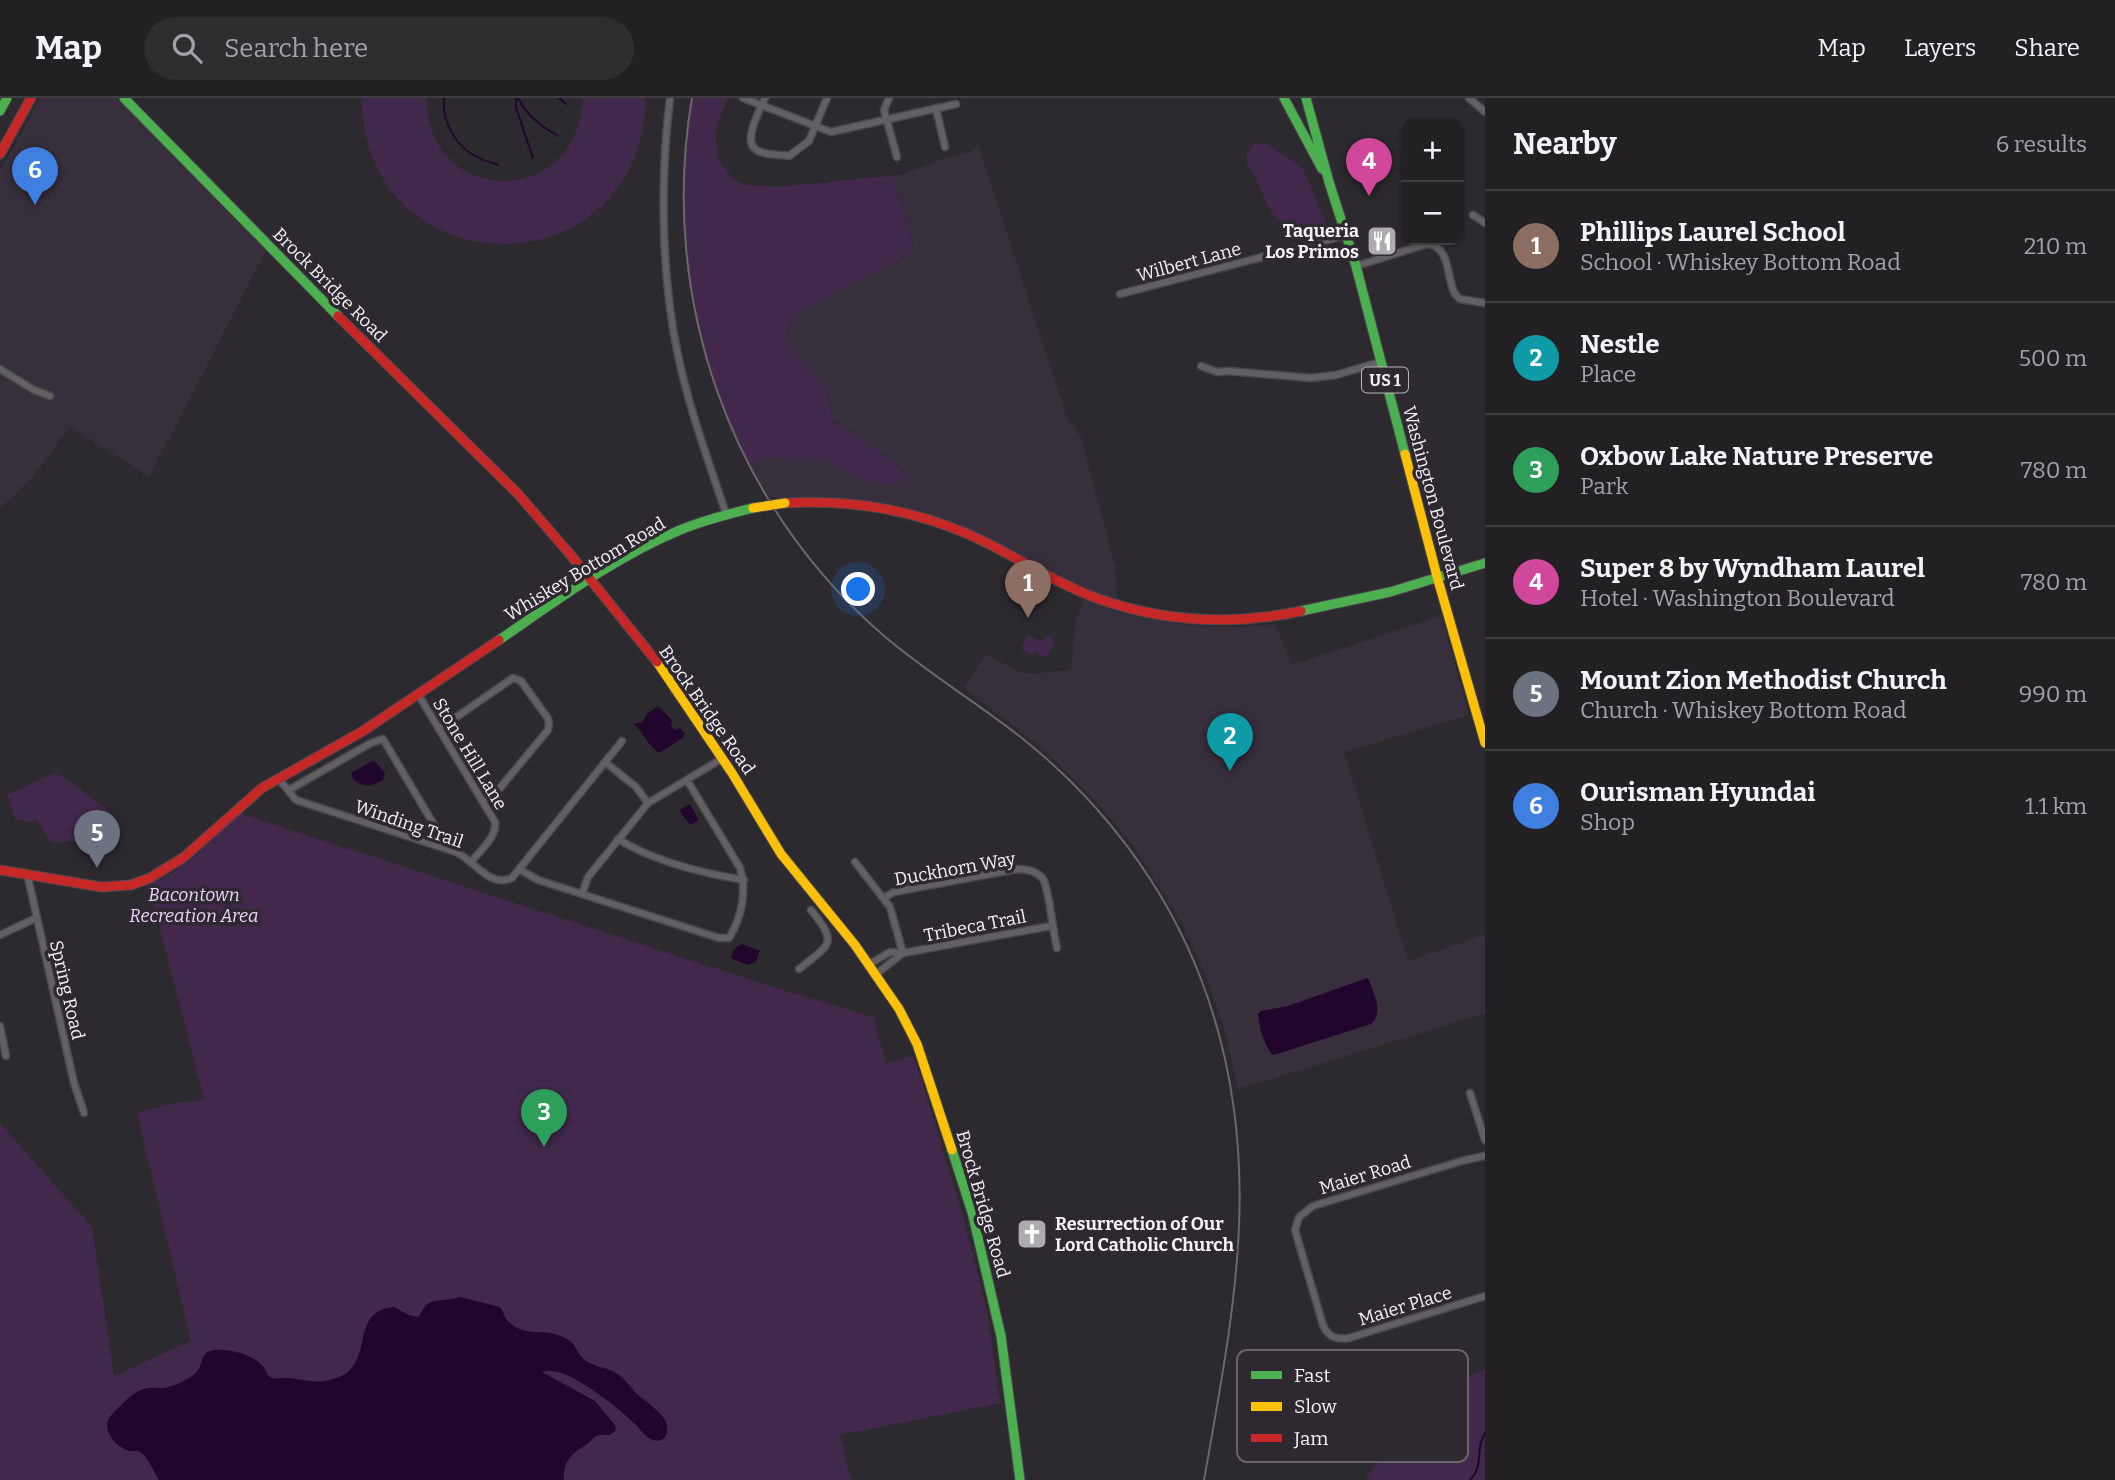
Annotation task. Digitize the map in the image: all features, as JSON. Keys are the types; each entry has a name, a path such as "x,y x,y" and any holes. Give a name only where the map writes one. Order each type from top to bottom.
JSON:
{"street":[{"path":"0,111 7,98"},
{"path":"0,154 31,98"},
{"name":"Brock Bridge Road","path":"124,98 518,494 592,579 658,664 723,758 781,854 839,925 899,1009 917,1044 962,1178 997,1312 1020,1480"},
{"path":"670,98 665,136 664,199 672,325 685,386 726,514"},
{"path":"743,98 763,102 815,127 837,131 956,104"},
{"path":"763,102 750,137 755,150 789,156 810,141 827,98"},
{"path":"889,98 884,110 897,157"},
{"name":"US 1","path":"1284,98 1329,182"},
{"name":"Washington Boulevard","path":"1306,98 1356,265 1438,580 1483,727 1485,743"},
{"path":"1469,98 1485,112"},
{"path":"936,108 945,147"},
{"path":"1473,215 1485,223"},
{"name":"Wilbert Lane","path":"1120,295 1347,235"},
{"path":"1356,265 1427,244 1435,245 1444,254 1452,290 1458,297 1485,303"},
{"path":"1201,366 1217,373 1241,372 1311,378 1332,376 1380,362"},
{"path":"0,369 34,390 50,396"},
{"name":"Whiskey Bottom Road","path":"0,870 100,888 126,886 169,869 252,796 281,776 356,735 592,579 668,536 726,514 753,508 785,503 842,502 883,507 921,516 975,537 1093,597 1137,611 1176,618 1228,621 1269,617 1377,596 1438,580 1485,563"},
{"path":"439,729 513,678 521,681 547,717 548,730 500,788 483,802"},
{"name":"Stone Hill Lane","path":"418,694 495,822 496,828 491,837 471,862"},
{"path":"289,790 371,743 383,739 436,828 438,835 434,845"},
{"path":"622,741 519,869 538,880 724,939 729,938 744,896 744,880 740,868 687,780"},
{"path":"583,894 588,877 648,803 723,758"},
{"path":"606,762 636,787 648,803"},
{"name":"Winding Trail","path":"281,776 283,787 289,790 296,800 459,853 496,880 512,878 519,869"},
{"path":"618,839 653,858 718,876 744,880"},
{"path":"855,862 885,897 895,920 903,953"},
{"name":"Duckhorn Way","path":"885,897 894,892 1025,869 1044,881 1056,948"},
{"name":"Spring Road","path":"27,873 74,1083 84,1112"},
{"path":"811,910 829,933"},
{"path":"0,935 36,918"},
{"path":"799,969 823,950 829,933 839,925"},
{"name":"Tribeca Trail","path":"868,965 890,952 903,953 1051,926"},
{"name":"Tribeca Trail","path":"875,975 903,953"},
{"path":"0,1026 6,1056"},
{"path":"1470,1093 1485,1140"},
{"name":"Maier Road","path":"1332,1337 1323,1325 1296,1238 1296,1223 1303,1213 1313,1206 1359,1191 1485,1156"},
{"name":"Maier Place","path":"1332,1337 1349,1338 1485,1296"}],"shaded area":[{"path":"39,98 117,98 266,251 149,477 70,426 30,481 0,508 0,170 23,132"},
{"path":"978,145 1067,417 1081,437 1114,562 1118,605 986,542 883,507 785,503 764,493 748,465 762,458 821,459 864,479 886,485 907,480 903,469 832,419 825,384 785,343 791,320 801,310 913,253 912,237 894,181 900,175 969,152"},
{"path":"1084,600 1124,614 1186,625 1243,627 1275,624 1292,665 1441,616 1469,715 1344,752 1408,961 1485,935 1485,1013 1238,1089 1225,1031 1206,976 1182,924 1137,851 1103,809 1047,752 964,688 986,654 1029,674 1071,670 1076,618"},
{"path":"657,707 672,720 671,726 674,730 680,728 685,734 659,753 634,724 642,722 648,713"},
{"path":"374,760 385,773 383,780 368,786 353,779 351,773"},
{"path":"690,804 699,820 690,825 679,810"},
{"path":"742,944 760,951 756,962 747,965 731,958 737,946"},
{"path":"1367,978 1377,1009 1371,1024 1273,1055 1260,1024 1258,1014 1261,1011 1288,1006"},
{"path":"460,1297 500,1307 508,1321 520,1329 552,1333 569,1340 585,1360 619,1375 659,1413 666,1424 667,1432 664,1438 658,1441 651,1439 592,1389 578,1380 552,1371 542,1372 595,1401 615,1425 616,1430 610,1435 596,1436 575,1452 566,1464 564,1480 159,1480 144,1456 138,1451 120,1447 108,1431 110,1416 131,1396 144,1389 166,1387 185,1380 197,1372 209,1351 224,1350 255,1359 272,1378 330,1380 347,1373 356,1362 368,1323 381,1310 394,1307 418,1317 429,1303"}],"green space":[{"path":"362,98 426,98 433,134 451,160 475,176 503,181 531,176 556,161 575,135 583,98 646,98 632,163 599,208 554,235 502,244 450,234 406,206 374,161"},
{"path":"692,98 727,98 715,133 718,159 732,178 745,185 778,187 900,175 894,181 912,237 913,253 801,310 791,320 785,343 825,384 832,420 903,469 907,480 886,485 864,479 821,459 762,458 748,465 712,378 690,286 683,192"},
{"path":"1255,143 1267,144 1302,167 1325,220 1327,228 1324,232 1299,239 1293,238 1273,215 1247,165 1247,153"},
{"path":"1028,635 1040,641 1048,635 1053,637 1055,643 1047,656 1042,657 1035,651 1032,655 1021,649"},
{"path":"55,773 115,816 104,861 90,862 89,850 76,841 51,843 37,820 27,822 15,819 7,795"},
{"name":"Bacontown Recreation Area","path":"239,813 766,985 873,1017 886,1063 913,1056 919,1072 963,1216 987,1310 1000,1403 840,1435 851,1480 0,1480 0,1123 92,1227 114,1376 191,1341 137,1113 175,1103 204,1100 155,908 146,886 172,873"},
{"path":"1485,1369 1485,1480 1365,1480 1378,1462 1468,1462 1468,1377"}],"waterway":[{"path":"444,98 445,116 456,140 469,152 498,165"},
{"path":"516,98 516,108 533,158"},
{"path":"518,98 535,120 558,136"},
{"path":"559,98 566,104"},
{"path":"1470,1480 1477,1469 1485,1433"}],"railway":[{"path":"692,98 684,173 686,247 697,321 717,392 746,460 784,523 829,582 900,649 1023,739 1079,790 1105,818 1150,878 1186,944 1201,979 1221,1043 1234,1106 1239,1167 1239,1229 1234,1290 1204,1480"}],"traffic: fast":[{"path":"0,111 7,98"},
{"path":"124,98 338,316"},
{"path":"1284,98 1322,169"},
{"path":"1306,98 1356,266 1405,454"},
{"path":"499,640 586,580 632,553 689,526 753,508"},
{"path":"1301,611 1390,592 1485,563"},
{"path":"952,1150 972,1212 1001,1336 1020,1480"}],"traffic: slow":[{"path":"1405,454 1485,743"},
{"path":"753,508 785,503"},
{"path":"657,662 732,773 781,854 855,945 899,1009 917,1044 952,1150"}],"traffic: jam":[{"path":"0,154 31,98"},
{"path":"338,316 518,494 657,662"},
{"path":"785,503 863,505 914,515 963,532 1096,598 1146,612 1172,617 1223,620 1301,611"},
{"path":"0,870 101,887 131,885 150,878 184,857 262,788 363,731 499,640"}],"place":[{"name":"Super 8 by Wyndham Laurel","path":"1369,196"},
{"name":"Ourisman Hyundai","path":"35,205"},
{"name":"Taqueria Los Primos","path":"1382,241"},
{"name":"Phillips Laurel School","path":"1028,618"},
{"name":"Nestle","path":"1230,771"},
{"name":"Mount Zion Methodist Church","path":"97,868"},
{"name":"Oxbow Lake Nature Preserve","path":"544,1147"},
{"name":"Resurrection of Our Lord Catholic Church","path":"1032,1234"}]}
